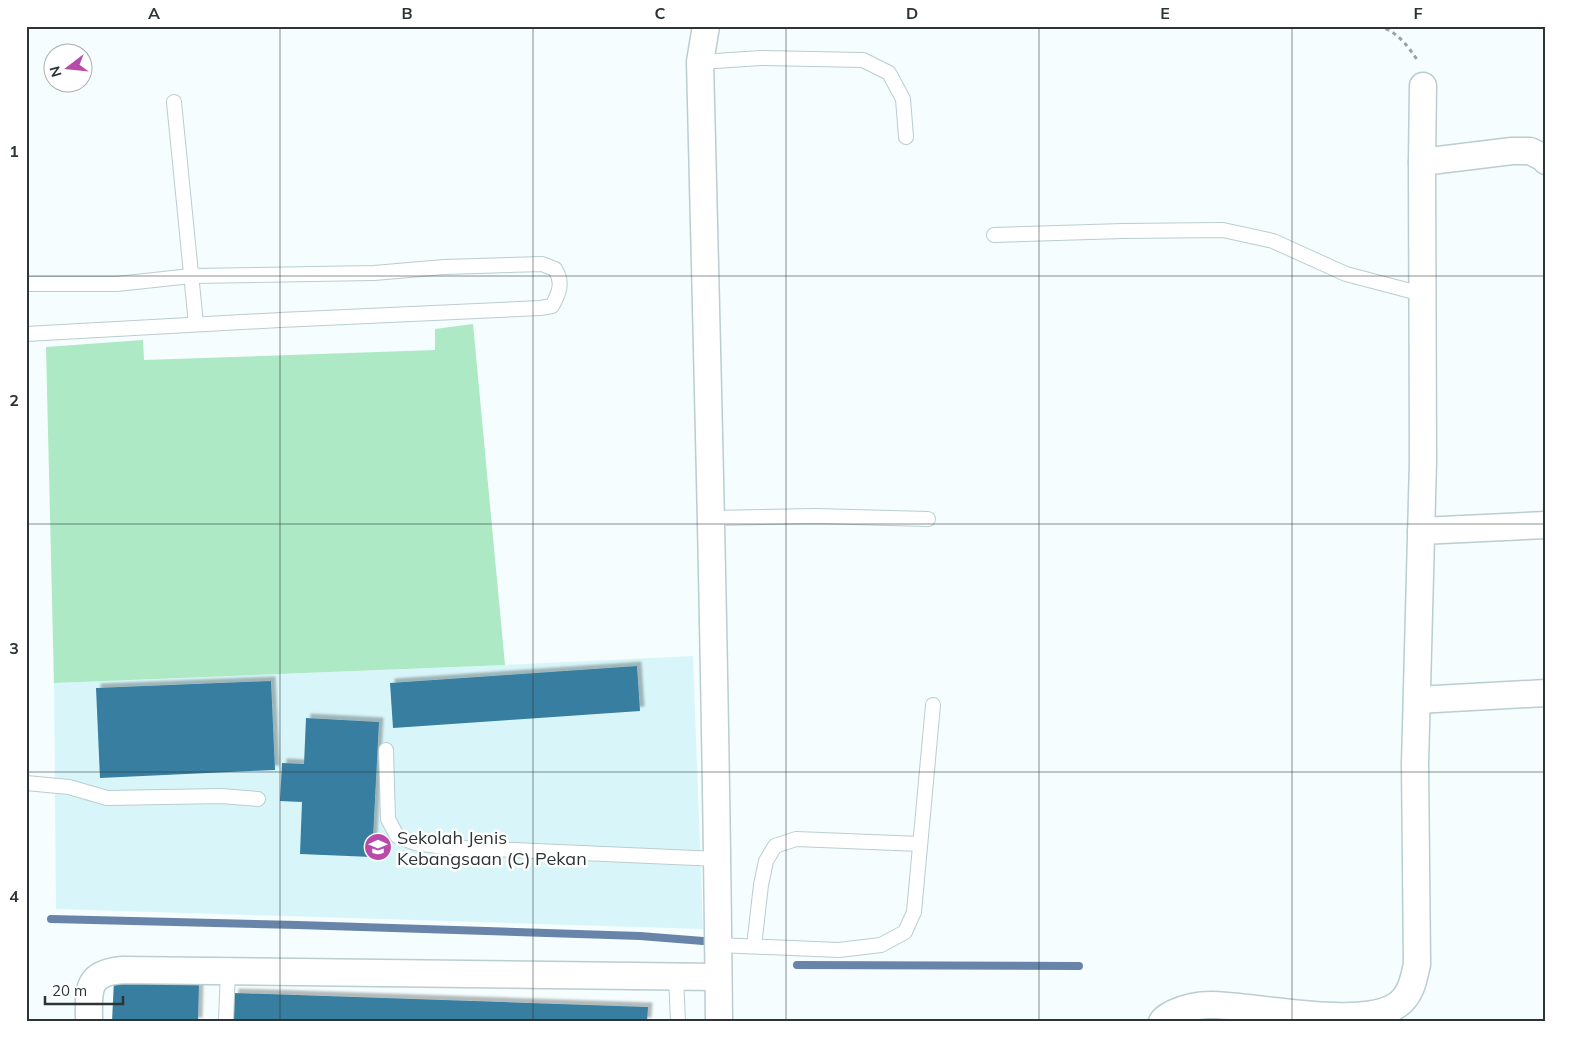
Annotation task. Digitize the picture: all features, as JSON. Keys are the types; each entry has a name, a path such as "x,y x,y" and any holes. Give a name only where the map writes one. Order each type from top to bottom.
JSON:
{"street":[{"path":"706,26 700,62 718,859 719,1022"},
{"path":"1162,1022 1164,1017 1184,1009 1210,1004 1337,1016 1368,1016 1389,1009 1402,1002 1412,985 1417,964 1415,809 1416,700 1423,461 1423,86"},
{"path":"1422,162 1512,151 1530,152 1544,158 1546,161"},
{"path":"1421,531 1546,525"},
{"path":"1416,700 1546,693"},
{"path":"89,1022 90,990 96,978 107,971 228,970 718,977"}],"lane":[{"path":"700,62 761,58 863,60 890,72 903,99 906,136"},
{"path":"174,102 196,324"},
{"path":"994,235 1223,230 1273,242 1346,274 1422,294"},
{"path":"26,284 117,284 191,276 374,273 444,267 542,264 555,269 560,277 560,288 552,306 540,308 26,334"},
{"path":"711,518 815,516 928,519"},
{"path":"718,945 839,950 881,945 905,932 914,912 933,705"},
{"path":"386,750 388,819 397,836 415,843 445,847 718,859"},
{"path":"26,783 69,787 107,798 212,796 258,799"},
{"path":"754,946 761,885 766,861 775,846 796,839 920,844"},
{"path":"226,1022 228,970"},
{"path":"676,976 678,1022"}],"path":[{"path":"1378,26 1388,29 1406,42 1418,62 1423,86"}],"shaded area":[{"name":"Sekolah Jenis Kebangsaan (C) Pekan","path":"693,656 703,929 56,909 54,683"}],"green space":[{"path":"473,324 505,665 54,683 46,347 143,340 144,360 435,350 435,329"}],"building":[{"path":"637,666 640,711 393,728 390,683"},
{"path":"271,681 275,770 100,778 96,688"},
{"path":"306,718 379,722 372,857 300,854 302,802 280,801 282,763 304,764"},
{"path":"114,980 199,984 198,1022 112,1022"},
{"path":"234,993 648,1007 647,1022 233,1022"}],"waterway":[{"path":"51,919 640,936 703,941"},
{"path":"797,965 1079,966"}],"place":[{"name":"Sekolah Jenis Kebangsaan (C) Pekan","path":"378,847"}]}
